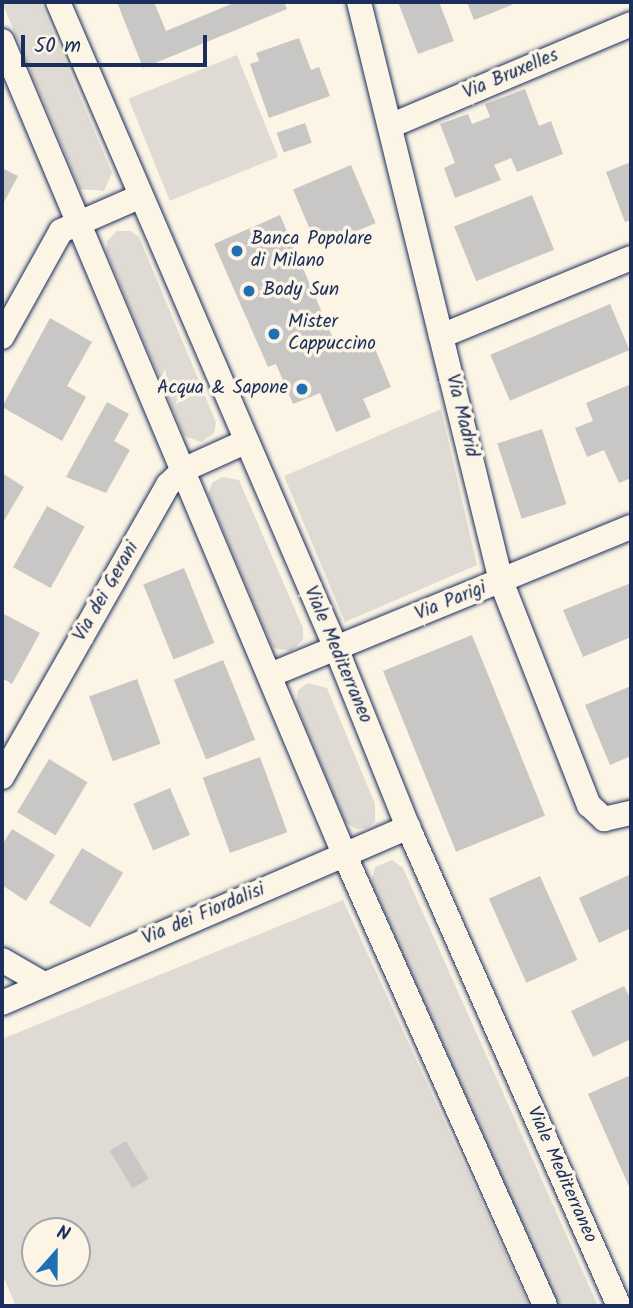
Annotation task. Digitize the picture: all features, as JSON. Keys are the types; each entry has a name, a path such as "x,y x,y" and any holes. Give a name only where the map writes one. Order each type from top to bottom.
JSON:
{"street":[{"name":"Viale Mediterraneo","path":"58,2 139,197 336,648 408,827 619,1306"},
{"name":"Via Madrid","path":"359,2 501,581 586,799 600,817 614,820 631,813"},
{"name":"Via Bruxelles","path":"390,126 631,24"},
{"path":"2,41 75,225 183,470 345,856 545,1306"},
{"path":"2,337 61,231 139,197"},
{"path":"441,336 631,258"},
{"name":"Via dei Gerani","path":"2,777 168,485 183,470 245,442"},
{"name":"Via Parigi","path":"270,675 631,527"},
{"name":"Via dei Fiordalisi","path":"2,1003 42,983 408,827"},
{"path":"2,960 42,983"}],"shaded area":[{"path":"2,2 40,2 112,173 104,191 80,189"},
{"path":"237,55 278,157 170,201 129,99"},
{"path":"117,231 131,231 139,237 216,422 214,433 201,442 184,436 106,251 107,241"},
{"path":"441,409 477,565 345,622 284,476"},
{"path":"222,477 239,480 303,628 303,640 291,651 273,648 208,495 212,483"},
{"path":"308,683 327,688 375,804 375,822 367,828 356,829 345,822 296,703 298,690"},
{"path":"392,860 403,868 598,1306 559,1306 371,882 375,867"},
{"path":"343,900 529,1306 16,1306 2,1274 2,1039"}],"building":[{"path":"117,2 154,2 166,31 236,2 284,2 287,9 143,68"},
{"path":"398,2 439,2 454,41 418,54"},
{"path":"467,2 511,2 512,5 474,20"},
{"path":"299,38 311,70 319,67 330,96 269,118 250,64 259,61 256,53"},
{"path":"525,89 539,126 551,121 563,154 517,172 511,158 494,165 501,180 455,198 444,168 455,163 440,124 468,114 472,124 490,117 485,104"},
{"path":"305,123 312,143 283,153 277,133"},
{"path":"631,162 631,220 625,222 606,172"},
{"path":"351,165 376,223 318,248 293,190"},
{"path":"2,168 18,176 4,202 2,201"},
{"path":"532,195 554,250 476,281 454,226"},
{"path":"280,215 339,352 371,339 391,387 363,399 371,417 336,432 320,393 293,404 276,364 268,367 214,244"},
{"path":"610,304 630,350 510,401 490,355"},
{"path":"50,318 92,342 67,386 86,397 62,441 2,407"},
{"path":"631,384 631,478 619,483 604,450 587,457 575,428 593,421 586,403"},
{"path":"107,402 129,414 114,441 130,450 106,493 66,477"},
{"path":"542,429 566,504 522,519 497,444"},
{"path":"2,473 24,487 2,524"},
{"path":"47,506 85,527 51,588 13,567"},
{"path":"184,568 214,643 174,660 143,584"},
{"path":"631,583 631,637 583,657 563,610"},
{"path":"2,613 40,633 12,684 2,678"},
{"path":"472,635 545,816 456,852 383,671"},
{"path":"223,660 255,740 206,760 174,680"},
{"path":"137,679 161,744 113,761 89,696"},
{"path":"631,686 631,756 610,765 585,705"},
{"path":"260,757 287,832 230,853 203,778"},
{"path":"49,759 88,782 56,835 17,812"},
{"path":"170,788 190,835 153,851 133,804"},
{"path":"12,829 55,855 26,901 2,885 2,845"},
{"path":"82,848 123,873 90,928 49,903"},
{"path":"631,874 631,928 599,943 579,898"},
{"path":"540,876 577,960 526,983 489,899"},
{"path":"624,986 631,1000 631,1039 593,1057 571,1011"},
{"path":"631,1075 631,1191 588,1094"},
{"path":"126,1141 149,1179 132,1189 110,1151"}],"place":[{"name":"Banca Popolare di Milano","path":"237,251"},
{"name":"Body Sun","path":"249,291"},
{"name":"Mister Cappuccino","path":"274,334"},
{"name":"Acqua & Sapone","path":"302,389"}]}
